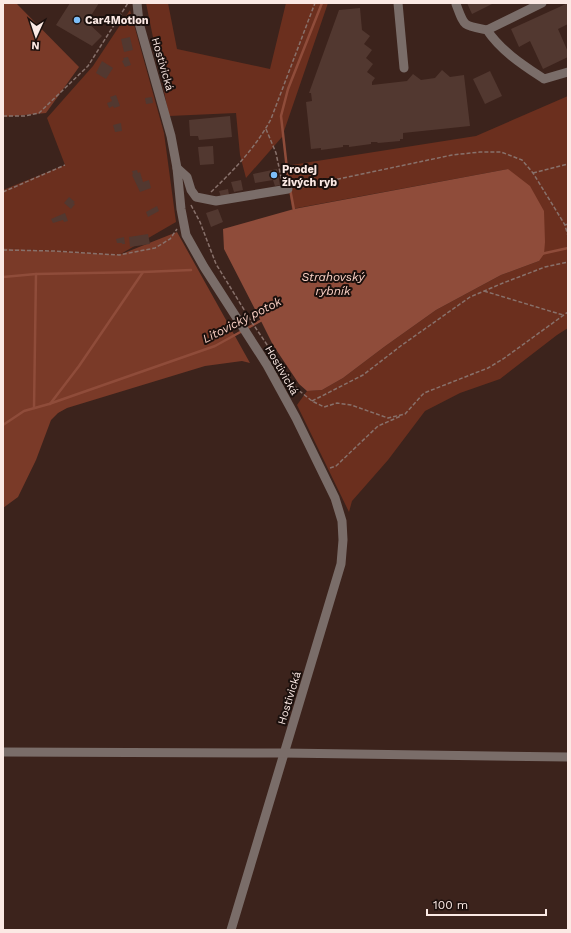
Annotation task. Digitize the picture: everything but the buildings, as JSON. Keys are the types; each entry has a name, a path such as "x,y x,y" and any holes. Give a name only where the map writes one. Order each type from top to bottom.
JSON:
{"street":[{"name":"Hostivická","path":"137,3 138,23 172,136 181,209 186,235 204,267 267,365 296,418 335,498 342,521 344,540 341,564 231,930"},
{"path":"398,3 404,68"},
{"path":"456,4 463,23 487,30 542,3"},
{"path":"487,30 494,40 516,60 544,79 568,72"},
{"path":"177,168 187,177 191,190 196,197 204,199 216,201 288,189"},
{"path":"3,752 284,753 568,757"}],"path":[{"path":"3,116 25,116 39,113 88,66 128,3"},
{"path":"204,199 236,166 266,129 315,3"},
{"path":"266,129 288,189 452,155 480,152 501,152 522,160 533,173 567,225 568,236"},
{"path":"533,173 568,164"},
{"path":"3,192 65,165"},
{"path":"181,209 191,205 200,222 216,264 251,321 297,389 312,401 324,407 337,403 351,405 388,418 405,414"},
{"path":"3,250 119,254 154,248 170,239 183,220"},
{"path":"312,401 364,375 402,344 470,297 545,267 568,262"},
{"path":"484,291 563,315"},
{"path":"321,471 336,466 378,426 405,414 424,393 488,368 503,359 568,312"}],"shaded area":[{"path":"3,3 16,3 79,67 46,113 3,117"},
{"path":"146,3 168,3 177,49 270,69 286,3 328,3 282,137 246,178 240,155 236,113 169,116"},
{"path":"130,10 164,133 176,222 119,255 3,248 3,190 65,165 47,118 93,66"},
{"path":"568,96 568,328 500,379 460,393 425,411 388,460 352,501 349,512 297,405 307,391 322,390 343,378 436,310 501,275 539,261 508,169 292,209 285,166 476,136"},
{"path":"177,232 250,363 242,361 205,366 67,408 58,413 51,420 36,460 18,497 3,508 3,248 119,255"}],"water":[{"name":"Strahovský rybník","path":"508,169 530,186 544,211 544,254 539,261 501,275 436,310 343,378 322,390 307,391 299,384 273,345 224,249 223,229 294,209"}],"waterway":[{"path":"294,210 288,178 281,116 288,89 322,3"},
{"name":"Litovický potok","path":"541,254 568,248"},
{"path":"50,404 79,366 143,272 191,270"},
{"path":"34,408 36,274 143,272"},
{"path":"3,277 36,274"},
{"name":"Litovický potok","path":"3,425 24,411 49,404 215,346 262,320"}],"place":[{"name":"Car4Motion","path":"77,20"},
{"name":"Prodej živých ryb","path":"274,175"}]}
